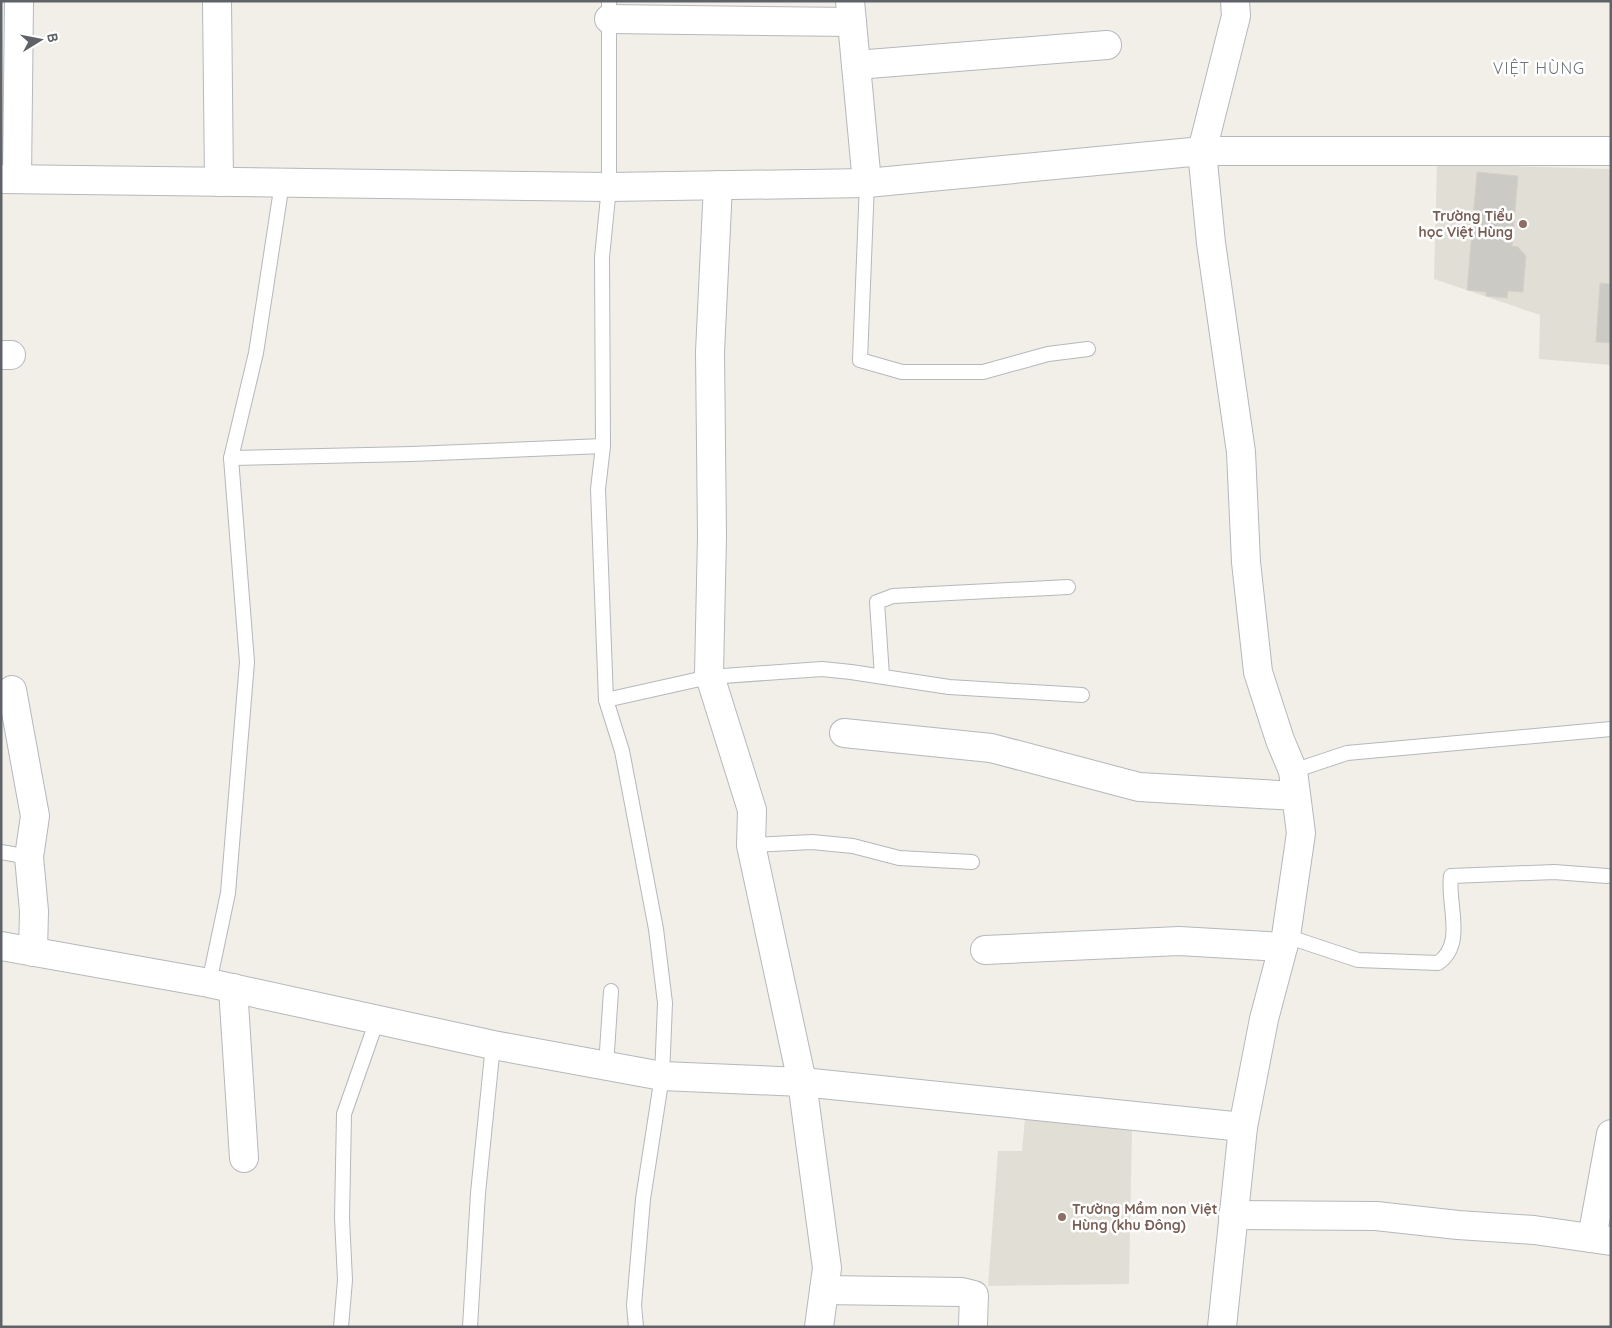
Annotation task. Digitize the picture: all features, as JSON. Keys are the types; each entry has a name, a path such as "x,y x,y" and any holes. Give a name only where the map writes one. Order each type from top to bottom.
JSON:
{"street":[{"path":"19,1 9,179 609,187 867,183 1202,151 1611,151"},
{"path":"217,1 219,182"},
{"path":"1222,1327 1243,1127 1264,1019 1284,941 1301,833 1295,783 1258,672 1246,562 1240,452 1211,244 1202,151 1236,16 1235,1"},
{"path":"609,10 851,12 867,183"},
{"path":"856,65 1107,45"},
{"path":"718,185 710,352 712,536 710,677 752,810 751,845 802,1082 827,1268 819,1327"},
{"path":"12,690 35,816 29,857 34,911 33,952"},
{"path":"844,733 991,748 1139,787 1295,783"},
{"path":"985,950 1179,942 1284,941"},
{"path":"1,946 221,985 493,1045 662,1076 802,1082 1243,1127"},
{"path":"221,985 244,1158"},
{"path":"1233,1215 1376,1216 1458,1226 1534,1230 1601,1240 1611,1134"},
{"path":"824,1290 968,1293 974,1295 973,1324"}],"lane":[{"path":"609,10 609,187 602,257 603,446 598,489 606,700 622,751 656,929 664,1003 662,1076 643,1199 634,1305 636,1327"},
{"path":"221,985 247,662 230,458 256,353 282,183"},
{"path":"867,183 860,360 902,372 983,372 1048,354 1088,349"},
{"path":"230,458 412,454 603,446"},
{"path":"882,676 877,602 893,596 1068,587"},
{"path":"606,700 710,677 822,669 949,687 1082,695"},
{"path":"1295,783 1347,753 1611,729"},
{"path":"751,845 812,842 853,846 900,858 972,862"},
{"path":"1,852 29,857"},
{"path":"1284,941 1358,960 1438,963 1447,957 1455,931 1450,889 1451,876 1554,872 1607,876"},
{"path":"606,1066 612,991"},
{"path":"341,1327 345,1280 342,1218 344,1114 377,1020"},
{"path":"470,1327 478,1193 493,1045"}],"shaded area":[{"name":"Trường Tiểu học Việt Hùng","path":"1437,164 1611,169 1611,365 1539,359 1540,315 1434,279"},
{"name":"Trường Mầm non Việt Hùng (khu Đông)","path":"1025,1118 1132,1128 1129,1284 988,1286 998,1151 1022,1151"}],"building":[{"path":"1477,172 1518,176 1512,246 1518,247 1526,256 1523,292 1508,291 1507,298 1486,296 1486,292 1467,290"},
{"path":"1600,283 1611,284 1611,343 1596,342"}],"place":[{"name":"Trường Tiểu học Việt Hùng","path":"1523,224"},
{"name":"Trường Mầm non Việt Hùng (khu Đông)","path":"1062,1217"}],"district":[{"name":"VIỆT HÙNG","path":"1539,68"}]}
